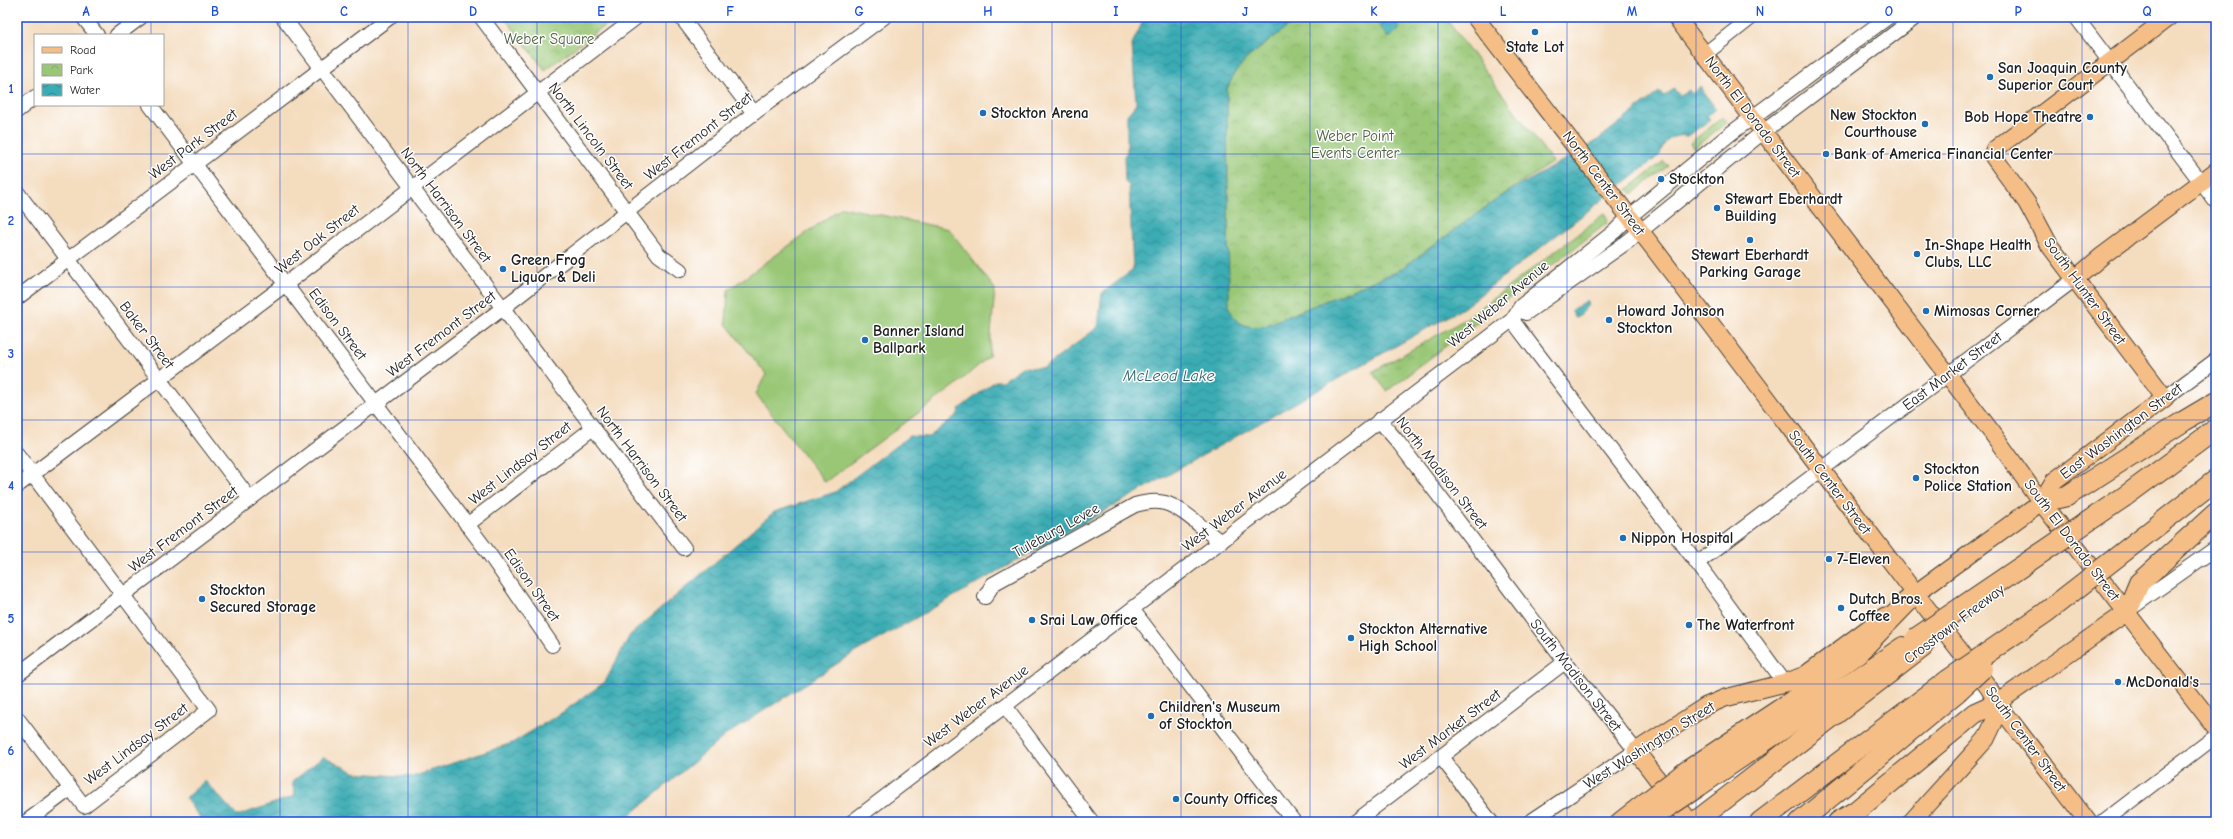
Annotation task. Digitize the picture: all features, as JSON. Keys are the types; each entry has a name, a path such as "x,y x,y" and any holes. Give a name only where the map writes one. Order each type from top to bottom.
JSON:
{"highway":[{"path":"2041,502 2067,496 2216,402"},
{"path":"1693,779 1919,642 2124,497 2216,429"},
{"path":"1800,822 1953,686 2044,613 2216,480"},
{"path":"2127,612 2139,584 2216,513"},
{"path":"1621,822 1644,817 1785,706 1854,656 1916,594"},
{"name":"Crosstown Freeway","path":"1695,822 1919,642"},
{"path":"1760,822 1953,686"},
{"path":"1838,822 1856,811 1975,713 1997,703"}],"main road":[{"name":"North Center Street","path":"1475,17 1574,144 1731,352"},
{"name":"North El Dorado Street","path":"1676,17 1858,255"},
{"path":"2110,63 2169,17"},
{"name":"South Hunter Street","path":"2110,63 1994,150 1996,162 2027,203 2050,246 2165,398"},
{"name":"East Market Street","path":"2075,279 2102,256 2216,171"},
{"name":"South El Dorado Street","path":"1858,255 1948,374 2041,502 2216,728"},
{"name":"South Center Street","path":"1731,352 1989,688 1997,703 2088,822"},
{"name":"East Washington Street","path":"1916,594 2041,502 2054,481 2165,398"},
{"name":"West Washington Street","path":"1636,751 1706,706 1725,698 1785,684 1805,675 1916,594"},
{"path":"1911,822 1986,739 1996,718 1997,703 2127,612"},
{"name":"South Madison Street","path":"1636,751 1690,822"}],"street":[{"path":"83,17 96,34"},
{"path":"118,34 141,17"},
{"name":"North Harrison Street","path":"283,17 684,548"},
{"name":"West Park Street","path":"17,298 390,17"},
{"name":"North Lincoln Street","path":"481,17 659,255 680,270"},
{"name":"West Oak Street","path":"17,486 286,284 411,187 538,94 637,17"},
{"path":"681,17 754,113"},
{"name":"West Fremont Street","path":"17,675 628,213 754,113 884,17"},
{"path":"1705,54 1752,17"},
{"path":"1785,684 1697,563 1512,320 1525,314 1640,231 1763,132 1916,17"},
{"path":"2076,17 2216,202"},
{"name":"West Weber Avenue","path":"852,822 1512,320 1521,306 1615,231 1629,217 1753,118 1881,19"},
{"path":"17,110 34,98"},
{"name":"Edison Street","path":"151,106 377,404 467,525 552,645"},
{"name":"Baker Street","path":"17,192 250,499"},
{"name":"East Market Street","path":"1821,470 2075,279"},
{"name":"East Washington Street","path":"2165,398 2216,360"},
{"name":"North Madison Street","path":"1379,420 1398,442 1478,548"},
{"name":"West Lindsay Street","path":"467,525 593,428"},
{"path":"17,454 123,594"},
{"path":"1697,563 1821,470"},
{"name":"Tuleburg Levee","path":"985,597 993,584 1135,504 1150,501 1165,502 1176,507 1221,542"},
{"name":"South Madison Street","path":"1478,548 1565,662 1636,751"},
{"path":"2127,612 2216,548"},
{"name":"West Lindsay Street","path":"26,822 70,789 84,806 209,710 123,594"},
{"path":"1132,609 1294,822"},
{"name":"West Market Street","path":"1355,822 1565,662"},
{"path":"1005,706 1092,822"},
{"path":"17,718 70,789"},
{"path":"2103,822 2216,736"},
{"name":"West Washington Street","path":"1530,822 1636,751"},
{"path":"1441,757 1491,822"}],"green space":[{"name":"Weber Square","path":"504,17 616,17 545,70"},
{"name":"Weber Point Events Center","path":"1300,17 1445,17 1553,162 1500,197 1398,271 1264,326 1252,327 1239,322 1229,308 1227,89 1234,74 1246,59"},
{"path":"1723,117 1727,122 1694,148 1690,143"},
{"path":"1664,161 1668,166 1632,194 1628,189"},
{"name":"Banner Island Ballpark","path":"842,207 949,229 995,289 989,356 956,385 825,482 756,394 766,374 726,324 728,290"},
{"path":"1605,213 1607,219 1606,224 1387,391 1372,372 1469,317"}],"water":[{"name":"McLeod Lake","path":"1145,17 1300,17 1246,59 1234,74 1227,89 1229,308 1239,322 1252,327 1264,326 1398,271 1500,197 1595,142 1659,92 1664,96 1674,89 1680,96 1689,90 1692,94 1700,87 1716,109 1707,115 1710,120 1687,136 1673,137 1666,142 1660,155 1463,308 854,653 726,735 622,822 203,822 185,798 205,781 237,816 295,796 292,782 323,757 356,773 412,777 512,743 560,714 605,682 630,635 774,512 835,492 909,436 929,437 958,414 959,409 995,381 1002,381 1022,367 1044,368 1098,327 1102,293 1133,270 1129,186 1125,182 1124,156 1127,152 1127,115 1136,104 1132,44"},
{"path":"1391,17 1400,29 1388,38 1379,26"},
{"path":"1586,301 1588,305 1578,317 1575,317 1572,311 1573,309"}],"place":[{"name":"State Lot","path":"1535,32"},
{"name":"San Joaquin County Superior Court","path":"1990,77"},
{"name":"Stockton Arena","path":"983,113"},
{"name":"Bob Hope Theatre","path":"2090,117"},
{"name":"New Stockton Courthouse","path":"1925,124"},
{"name":"Bank of America Financial Center","path":"1826,154"},
{"name":"Stockton","path":"1661,179"},
{"name":"Stewart Eberhardt Building","path":"1717,208"},
{"name":"Stewart Eberhardt Parking Garage","path":"1750,240"},
{"name":"In-Shape Health Clubs, LLC","path":"1917,254"},
{"name":"Green Frog Liquor & Deli","path":"503,269"},
{"name":"Mimosas Corner","path":"1926,311"},
{"name":"Howard Johnson Stockton","path":"1609,320"},
{"name":"Banner Island Ballpark","path":"865,340"},
{"name":"Stockton Police Station","path":"1916,478"},
{"name":"Nippon Hospital","path":"1623,538"},
{"name":"7-Eleven","path":"1829,559"},
{"name":"Stockton Secured Storage","path":"202,599"},
{"name":"Dutch Bros. Coffee","path":"1841,608"},
{"name":"Srai Law Office","path":"1032,620"},
{"name":"The Waterfront","path":"1689,625"},
{"name":"Stockton Alternative High School","path":"1351,638"},
{"name":"McDonald's","path":"2118,682"},
{"name":"Children's Museum of Stockton","path":"1151,716"},
{"name":"County Offices","path":"1176,799"}]}
